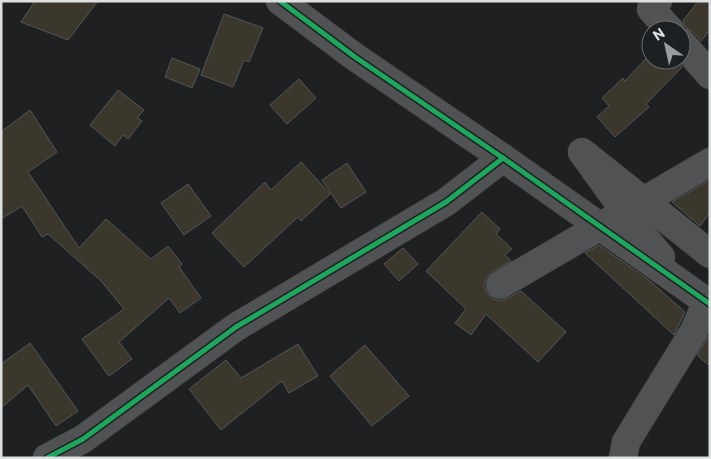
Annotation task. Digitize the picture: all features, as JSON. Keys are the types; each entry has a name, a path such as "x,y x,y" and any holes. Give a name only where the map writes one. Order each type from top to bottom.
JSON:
{"street":[{"path":"280,1 355,57 503,158 708,308"},
{"path":"658,1 651,9 661,20"},
{"path":"691,53 710,75"},
{"path":"708,308 642,235 582,152 710,254"},
{"path":"47,458 83,439 236,327 446,202 503,158"},
{"path":"500,285 710,162"},
{"path":"623,458 626,442 708,308"}],"building":[{"path":"35,1 98,1 68,40 21,22"},
{"path":"698,1 710,1 710,30 701,41 691,31 691,20 684,20"},
{"path":"224,14 263,28 249,62 244,60 233,87 201,75"},
{"path":"172,58 200,69 192,88 165,77"},
{"path":"641,64 641,70 679,70 646,104 649,107 615,137 597,117 609,106 602,98 623,78 625,81"},
{"path":"299,79 316,98 287,124 270,105"},
{"path":"118,90 144,110 137,118 142,121 128,139 123,135 115,146 90,125"},
{"path":"30,110 57,152 28,172 79,248 106,219 151,259 168,246 182,264 179,267 201,298 180,313 169,298 119,342 132,359 109,376 82,339 124,309 101,281 48,234 42,237 22,206 1,219 1,132"},
{"path":"301,162 330,194 301,221 298,217 244,267 212,233 265,182 271,190"},
{"path":"347,163 366,192 341,208 322,180"},
{"path":"710,180 710,212 700,226 672,202"},
{"path":"188,184 211,216 184,235 161,203"},
{"path":"482,212 500,229 496,234 512,249 505,255 511,261 492,272 486,278 484,286 487,293 493,299 501,301 521,291 566,332 538,362 486,314 471,335 455,323 466,309 426,271"},
{"path":"599,245 650,281 685,312 674,335 585,253"},
{"path":"403,248 418,264 399,281 384,264"},
{"path":"710,334 710,366 697,355"},
{"path":"30,343 78,411 56,426 28,385 1,408 1,364"},
{"path":"298,344 318,376 289,393 282,381 221,430 189,389 226,360 241,378"},
{"path":"365,345 409,396 372,426 330,376"}],"cycle path":[{"path":"280,1 355,57 503,158 710,304"},
{"path":"47,458 83,439 236,327 446,202 503,158"}]}
